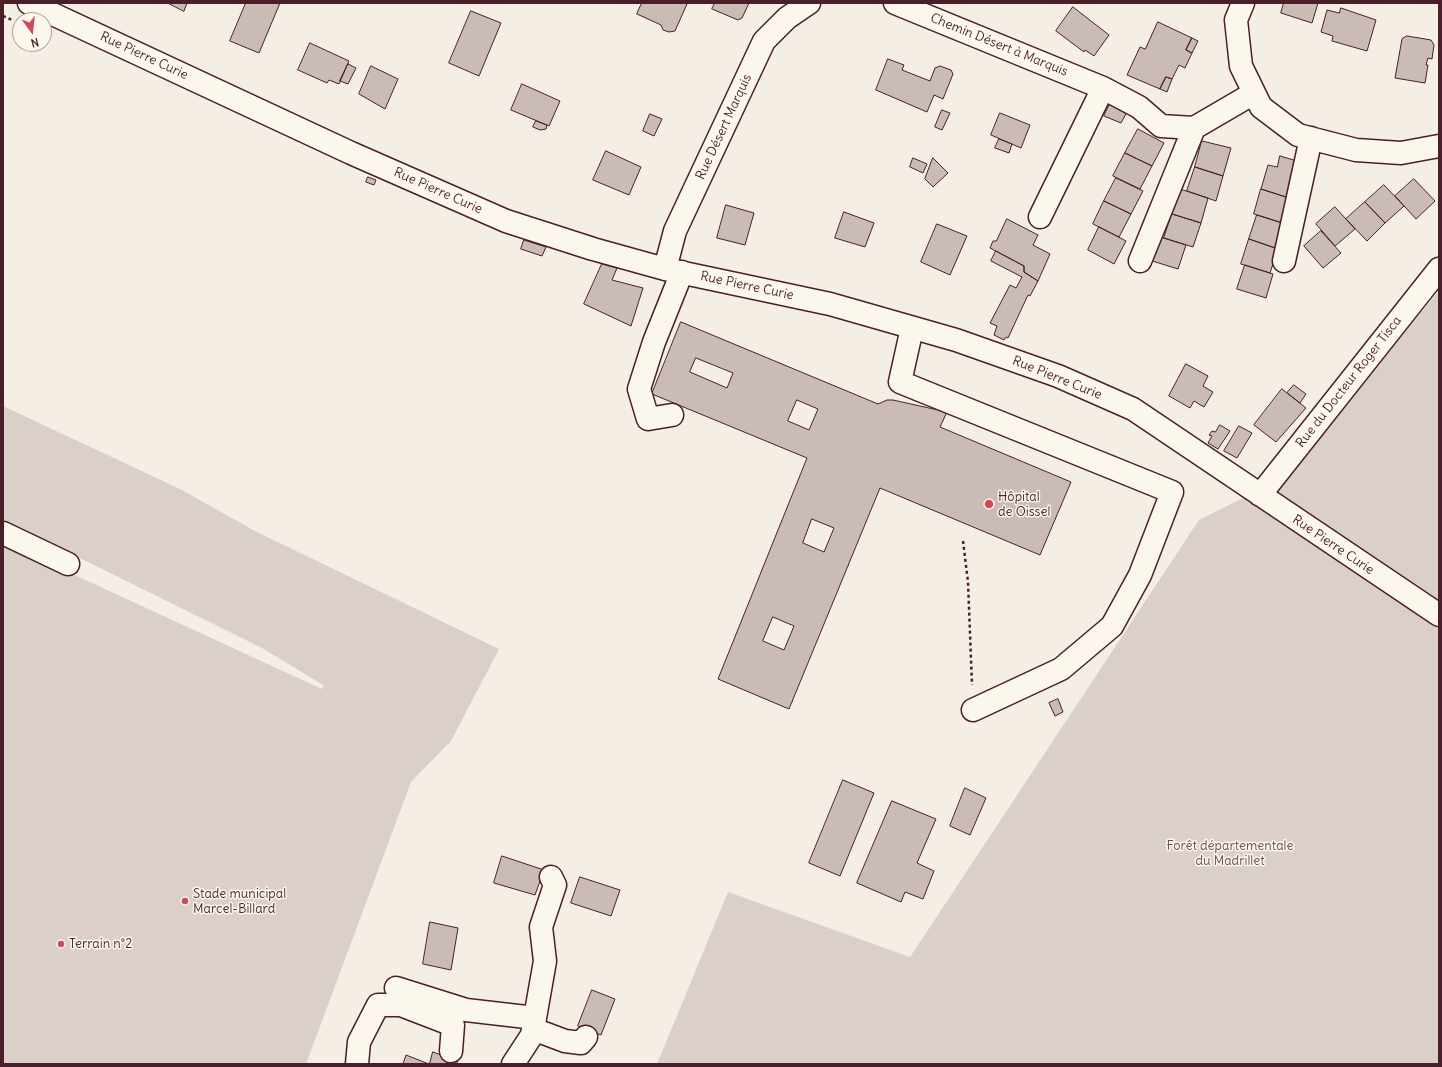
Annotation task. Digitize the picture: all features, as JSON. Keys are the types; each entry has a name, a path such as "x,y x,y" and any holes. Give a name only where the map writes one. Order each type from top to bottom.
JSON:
{"street":[{"name":"Rue Pierre Curie","path":"29,3 351,153 506,220 592,249 674,271 830,304 956,340 1058,376 1133,409 1439,615"},
{"name":"Rue Désert Marquis","path":"672,415 648,419 639,389 674,271 675,231 764,41 787,18 809,3"},
{"name":"Chemin Désert à Marquis","path":"895,3 1103,88 1139,106 1160,126 1194,128"},
{"path":"1242,3 1236,20 1241,66 1261,107 1298,135 1356,150 1401,154 1439,146"},
{"path":"1040,217 1103,88"},
{"path":"1140,261 1194,128 1254,93"},
{"path":"1284,261 1311,138"},
{"name":"Rue du Docteur Roger Tisca","path":"1260,495 1439,269"},
{"path":"912,328 900,382 1172,492 1140,575 1112,626 1061,669 973,710"},
{"path":"3,534 68,564"},
{"path":"513,1064 532,1035 545,961 542,927 555,885 551,877"},
{"path":"396,988 466,1010 534,1024 565,1041 581,1044 586,1037"},
{"path":"357,1064 359,1042 378,1005 401,1005 453,1025 451,1051"}],"path":[{"path":"963,541 968,582 973,710"}],"green space":[{"name":"Forêt départementale du Madrillet","path":"1439,291 1439,1064 657,1064 728,892 910,957 1199,520 1279,480"},
{"name":"Stade municipal Marcel-Billard","path":"3,406 180,489 257,532 499,649 451,741 411,782 306,1064 3,1064 3,542 322,689 323,685 262,648 3,520"}],"building":[{"path":"168,3 187,3 184,11"},
{"path":"246,3 280,3 259,53 230,41"},
{"path":"642,3 687,4 675,31 669,32 663,30 661,25 637,14"},
{"path":"715,3 749,3 742,18 738,20 712,9"},
{"path":"1284,3 1318,3 1312,23 1281,13"},
{"path":"1073,7 1109,35 1094,56 1085,50 1084,52 1056,31"},
{"path":"1341,8 1376,20 1367,51 1332,41 1333,36 1321,32 1327,10 1339,13"},
{"path":"471,11 501,23 479,76 449,63"},
{"path":"1158,22 1192,38 1186,50 1192,53 1185,68 1179,65 1172,79 1166,77 1160,89 1127,75 1140,47 1145,49"},
{"path":"1407,36 1431,40 1434,45 1432,59 1428,58 1426,65 1428,65 1425,83 1395,78 1402,39"},
{"path":"1192,38 1198,41 1192,53 1186,50"},
{"path":"310,43 349,61 339,84 329,80 327,83 298,70"},
{"path":"888,59 904,65 902,70 930,81 935,68 940,66 951,70 953,74 943,99 934,95 927,112 876,90"},
{"path":"348,64 356,68 348,84 340,81"},
{"path":"371,66 398,79 385,109 359,94"},
{"path":"1166,77 1172,79 1167,92 1160,89"},
{"path":"522,84 560,101 549,126 511,110"},
{"path":"1110,104 1127,112 1121,123 1104,116"},
{"path":"942,110 950,113 942,130 935,127"},
{"path":"1000,113 1030,125 1021,148 991,135"},
{"path":"650,114 662,119 654,136 643,131"},
{"path":"536,121 547,125 546,129 540,130 533,127"},
{"path":"1138,129 1164,143 1152,166 1125,153"},
{"path":"999,139 1012,144 1009,153 995,148"},
{"path":"1202,141 1231,148 1223,176 1195,167"},
{"path":"606,151 641,167 629,195 593,180"},
{"path":"1125,153 1152,166 1140,189 1113,176"},
{"path":"1280,156 1297,161 1289,198 1261,189 1268,165 1277,167"},
{"path":"913,158 927,164 923,173 910,167"},
{"path":"933,158 948,173 933,187 925,179"},
{"path":"1195,167 1223,176 1216,201 1187,191"},
{"path":"368,177 376,180 374,185 366,182"},
{"path":"1116,178 1143,191 1131,214 1104,201"},
{"path":"1414,179 1435,201 1416,219 1395,196"},
{"path":"1384,185 1404,206 1385,223 1365,202"},
{"path":"1180,189 1208,198 1201,223 1172,214"},
{"path":"1261,189 1289,198 1282,223 1254,214"},
{"path":"1104,201 1131,214 1119,237 1093,224"},
{"path":"1365,202 1385,223 1367,241 1346,219"},
{"path":"726,205 754,213 745,245 717,238"},
{"path":"1335,207 1355,229 1335,246 1316,224"},
{"path":"844,212 874,223 865,247 835,238"},
{"path":"1172,214 1201,223 1193,247 1164,238"},
{"path":"1257,215 1286,224 1278,249 1249,239"},
{"path":"1007,219 1038,235 1033,245 1050,254 1038,281 1024,272 1024,266 990,248 993,241 996,241"},
{"path":"937,224 967,236 950,275 921,262"},
{"path":"1099,227 1126,241 1114,264 1088,250"},
{"path":"1321,231 1341,253 1323,268 1304,246"},
{"path":"1157,236 1186,245 1178,269 1149,260"},
{"path":"1249,239 1278,249 1270,273 1241,264"},
{"path":"524,240 546,247 542,256 521,249"},
{"path":"996,251 1024,266 1024,272 1038,281 1030,296 1028,295 1008,338 1006,337 1004,340 994,335 997,326 990,323 1010,285 1016,288 1022,277 991,261"},
{"path":"602,264 617,268 612,280 643,288 631,326 584,304"},
{"path":"1245,265 1273,274 1266,298 1237,289"},
{"name":"Hôpital de Oissel","path":"681,322 878,404 887,400 893,400 947,412 940,427 1071,482 1040,555 880,488 789,709 718,679 807,458 652,394","holes":["696,358 733,373 727,388 690,372","797,400 818,409 809,430 788,421","812,519 834,528 824,552 803,543","773,617 794,626 784,650 763,641"]},
{"path":"1186,364 1208,376 1203,386 1213,392 1204,407 1194,401 1190,408 1169,396"},
{"path":"1294,385 1306,394 1300,403 1287,393"},
{"path":"1282,389 1306,408 1276,442 1254,425"},
{"path":"1220,425 1230,431 1218,449 1208,443 1212,436 1209,435 1212,431 1215,432"},
{"path":"1239,426 1252,433 1237,458 1224,451"},
{"path":"1058,699 1063,712 1055,716 1049,703"},
{"path":"843,780 874,793 840,876 809,863"},
{"path":"965,788 986,798 970,835 950,826"},
{"path":"892,801 936,819 917,863 934,871 923,899 905,892 901,902 857,883"},
{"path":"502,856 544,870 535,895 494,883"},
{"path":"580,877 620,890 611,916 571,903"},
{"path":"430,922 458,928 451,970 423,964"},
{"path":"592,990 615,999 601,1035 578,1026"},
{"path":"433,1052 458,1061 456,1064 429,1064"},
{"path":"406,1055 429,1064 403,1064"}],"place":[{"name":"Hôpital de Oissel","path":"989,504"},
{"name":"Stade municipal Marcel-Billard","path":"185,901"},
{"name":"Terrain n°2","path":"61,944"}]}
